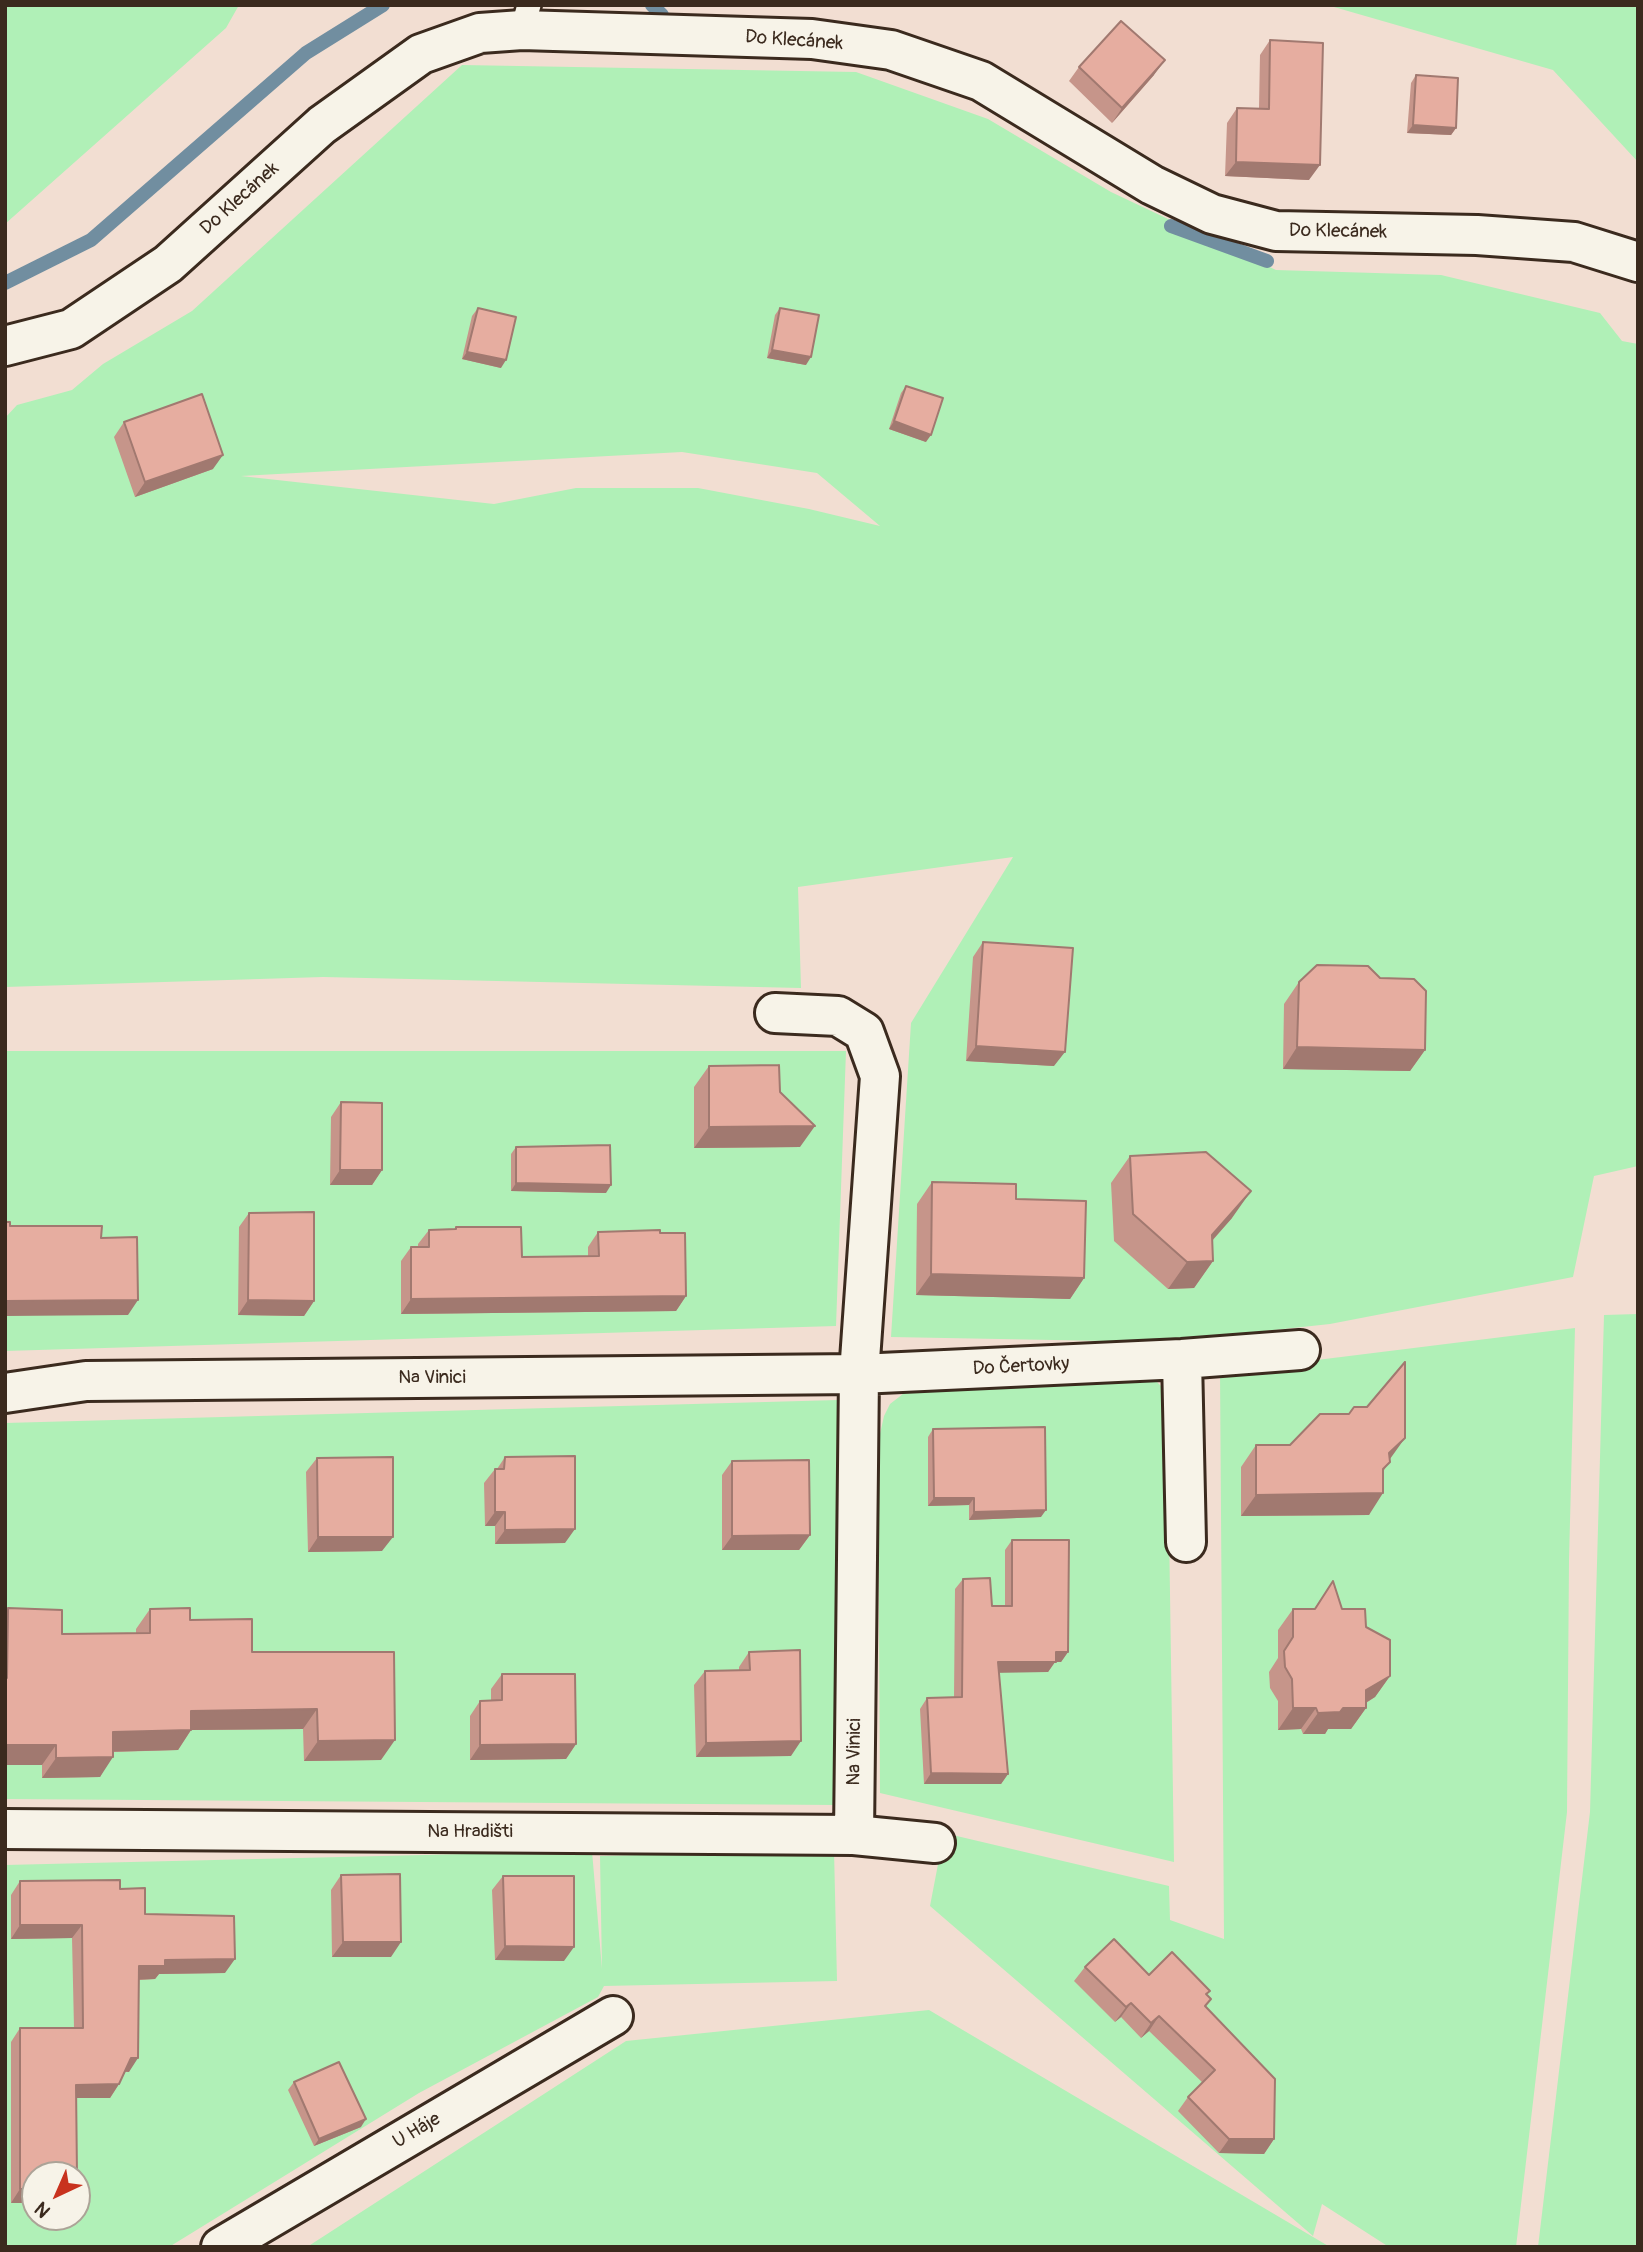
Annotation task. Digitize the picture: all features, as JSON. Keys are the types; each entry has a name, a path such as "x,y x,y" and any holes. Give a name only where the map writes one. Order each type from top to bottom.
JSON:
{"street":[{"name":"Do Klecánek","path":"5,345 71,329 168,264 322,125 421,54 526,18 812,39 891,50 981,81 1152,185 1212,214 1276,231 1477,234 1574,242 1638,262"},
{"name":"Na Vinici","path":"775,1013 838,1016 864,1032 880,1076 859,1374 854,1835"},
{"name":"Do Čertovky","path":"859,1374 1182,1359 1300,1350"},
{"path":"1182,1359 1186,1542"},
{"name":"Na Vinici","path":"5,1393 86,1381 859,1374"},
{"name":"Na Hradišti","path":"5,1829 854,1835 935,1843"},
{"name":"U Háje","path":"221,2247 613,2015"}],"green space":[{"path":"5,5 239,5 226,28 5,224"},
{"path":"1327,5 1638,5 1638,162 1553,70"},
{"path":"462,65 856,72 988,119 1111,192 1276,270 1441,275 1600,313 1622,341 1638,344 1638,1166 1594,1176 1573,1277 1330,1324 1162,1342 891,1337 911,1023 1013,857 798,887 801,988 323,977 5,987 5,418 17,405 72,390 103,364 192,311","holes":["682,452 817,473 880,526 809,509 698,488 576,488 494,504 241,476"]},
{"path":"5,1051 846,1051 836,1326 5,1351"},
{"path":"1638,1314 1638,2247 1538,2247 1590,1812 1604,1315"},
{"path":"1575,1328 1569,1560 1567,1812 1516,2247 1389,2247 1322,2204 1313,2236 930,1906 944,1833 1169,1886 1170,1920 1224,1939 1220,1372"},
{"path":"1152,1377 1167,1392 1174,1862 880,1793 878,1443 884,1416 890,1404 912,1387"},
{"path":"838,1400 836,1805 5,1799 5,1423"},
{"path":"834,1850 837,1981 604,1986 598,1997 419,2093 169,2247 5,2247 5,1865 592,1851 602,1969 600,1856"},
{"path":"929,2010 1330,2247 307,2247 626,2041"}],"building":[{"path":"1121,21 1165,60 1122,108 1079,67"},
{"path":"1270,40 1323,43 1320,165 1236,162 1237,108 1269,109"},
{"path":"1416,75 1458,78 1456,128 1413,125"},
{"path":"478,308 516,317 506,360 467,352"},
{"path":"780,308 819,315 811,357 772,350"},
{"path":"906,386 943,398 931,435 894,421"},
{"path":"202,394 223,455 145,482 124,422"},
{"path":"983,942 1073,948 1065,1052 976,1046"},
{"path":"1317,965 1368,966 1380,978 1414,979 1426,991 1425,1050 1297,1047 1299,982"},
{"path":"779,1065 780,1092 815,1126 709,1127 709,1066"},
{"path":"341,1102 382,1103 382,1170 340,1170"},
{"path":"610,1145 611,1185 516,1183 516,1147"},
{"path":"1206,1152 1251,1191 1212,1235 1213,1261 1187,1262 1133,1214 1130,1156"},
{"path":"932,1182 1016,1184 1016,1199 1086,1201 1084,1278 931,1274"},
{"path":"314,1212 314,1301 248,1300 249,1213"},
{"path":"5,1222 10,1222 10,1226 102,1226 101,1238 137,1237 138,1300 5,1301"},
{"path":"456,1227 521,1227 522,1257 599,1256 598,1232 660,1230 660,1233 685,1233 686,1296 411,1299 411,1247 429,1247 429,1230"},
{"path":"1405,1362 1405,1438 1389,1453 1390,1462 1383,1469 1383,1493 1256,1495 1256,1445 1290,1445 1320,1414 1349,1414 1354,1407 1367,1407"},
{"path":"1045,1427 1046,1510 974,1512 974,1498 934,1498 933,1429"},
{"path":"575,1456 575,1529 505,1530 505,1512 495,1512 495,1469 504,1469 505,1457"},
{"path":"393,1457 393,1537 318,1537 317,1458"},
{"path":"809,1460 810,1535 732,1536 732,1461"},
{"path":"1012,1540 1069,1540 1068,1652 1056,1652 1056,1662 998,1662 1008,1774 931,1773 927,1698 962,1697 963,1579 990,1578 992,1606 1012,1606"},
{"path":"1333,1581 1342,1609 1365,1609 1366,1627 1390,1640 1390,1676 1366,1690 1366,1708 1343,1708 1340,1712 1318,1713 1316,1708 1293,1708 1292,1679 1285,1667 1284,1651 1293,1637 1293,1609 1315,1609"},
{"path":"8,1608 62,1610 62,1634 150,1633 150,1609 190,1608 190,1620 252,1619 252,1652 394,1652 395,1740 318,1741 317,1709 191,1711 191,1730 113,1732 113,1757 56,1758 56,1745 5,1745"},
{"path":"800,1650 801,1741 706,1743 705,1671 750,1670 749,1652"},
{"path":"502,1674 575,1674 576,1744 480,1745 480,1701 502,1700"},
{"path":"400,1874 401,1942 343,1942 341,1875"},
{"path":"503,1876 574,1876 574,1947 505,1946"},
{"path":"120,1880 120,1889 145,1888 145,1914 234,1916 235,1959 165,1960 165,1966 139,1966 138,2058 131,2058 119,2084 76,2085 77,2161 21,2161 21,2189 20,2028 83,2028 82,1925 20,1925 20,1881"},
{"path":"1114,1939 1149,1975 1172,1952 1210,1991 1206,1994 1211,1999 1205,2006 1275,2079 1274,2139 1229,2139 1188,2097 1215,2070 1159,2016 1151,2023 1131,2003 1126,2007 1085,1967"},
{"path":"339,2062 366,2119 319,2139 294,2082"}],"waterway":[{"path":"5,283 91,240 306,53 383,5"},
{"path":"652,5 662,15"},
{"path":"1171,226 1267,261"}]}
